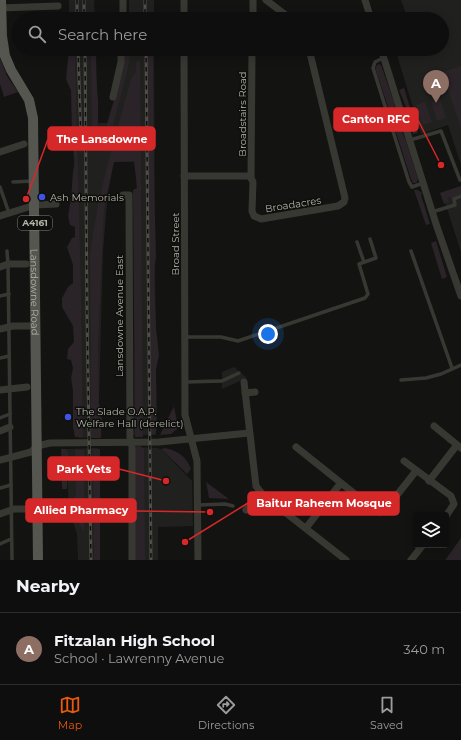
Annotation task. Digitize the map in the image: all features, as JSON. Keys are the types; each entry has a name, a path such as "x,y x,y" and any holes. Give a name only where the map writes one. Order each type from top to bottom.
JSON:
{"main road":[{"name":"Lansdowne Road","path":"1,5 1,36 4,51 8,64 26,92 32,108 33,118 38,560"}],"street":[{"path":"123,0 123,12"},
{"path":"184,0 184,12"},
{"path":"253,0 253,12"},
{"path":"266,0 282,12"},
{"path":"365,0 369,12"},
{"path":"1,5 58,6"},
{"path":"112,97 121,62 121,56"},
{"name":"Broad Street","path":"184,56 186,415 196,461 198,560"},
{"name":"Broadstairs Road","path":"251,178 252,56"},
{"name":"Broadacres","path":"251,178 253,182 252,211 254,216 261,219 326,209 338,206 344,202 345,198 311,56"},
{"path":"384,58 432,212 461,296"},
{"path":"0,152 24,144"},
{"path":"184,176 245,176 251,178"},
{"name":"Lansdowne Avenue East","path":"123,195 128,195 130,442"},
{"path":"0,216 34,205 56,204"},
{"path":"0,267 8,264 26,264"},
{"path":"0,330 9,327 36,326"},
{"path":"244,382 254,483 260,492 346,560"},
{"path":"0,390 27,387"},
{"path":"245,393 255,392"},
{"path":"429,480 459,446 434,426"},
{"path":"0,431 10,427"},
{"path":"0,460 32,452 37,446 58,442 158,442 249,433"},
{"path":"130,442 132,446 132,560"},
{"path":"296,447 340,484 375,510 380,512 386,509 416,471"},
{"path":"404,461 451,496 454,504 449,512"},
{"path":"306,528 340,484"},
{"path":"246,510 260,492"},
{"path":"0,514 11,510 27,509"},
{"path":"411,560 421,548"}],"lane":[{"path":"384,58 375,62 373,68 408,182 412,187 423,183"},
{"path":"373,127 390,122"},
{"path":"410,140 441,131 460,180"},
{"path":"12,182 34,181"},
{"path":"0,187 9,213"},
{"path":"432,212 455,205 454,199 461,196"},
{"path":"185,337 221,337 238,341 365,298 368,294 359,264 376,258 370,239"},
{"path":"357,242 364,262"},
{"path":"7,251 12,560"},
{"path":"411,251 452,368"},
{"path":"0,296 8,294"},
{"path":"0,358 8,356"},
{"path":"401,380 426,378 441,374 461,365"},
{"path":"186,382 222,381 239,373"},
{"path":"0,418 10,414"},
{"path":"0,488 11,485"},
{"path":"198,505 225,504 233,506"},
{"path":"0,544 11,539"}],"shaded area":[{"path":"69,0 94,0 95,12 69,12"},
{"path":"129,0 154,0 154,12 129,12"},
{"path":"401,0 461,0 461,165 448,125 421,134 397,56 449,56 449,12 405,12"},
{"path":"68,56 75,56 83,437 75,437 73,427 73,391 71,378 73,368 71,360 67,359 68,349 74,342 73,326 62,307 62,298 68,287 73,283 73,265 67,247 72,238 75,237 75,227 70,225 68,216 75,162 72,138 71,90 66,78"},
{"path":"70,56 96,56 98,123 110,123 125,56 154,56 156,435 134,435 137,162 113,162 108,191 103,251 98,437 79,438 75,197"},
{"path":"91,56 96,56 98,136 92,138"},
{"path":"124,56 130,56 109,140 103,137 122,73"},
{"path":"147,56 153,56 156,256 154,272 156,328 159,355 156,370 157,428 155,434 151,435"},
{"path":"0,58 7,76 18,92 4,97 0,84"},
{"path":"140,60 143,437 135,437 133,190 137,188 134,161 114,162 104,210 98,345 99,404 102,411 101,438 91,438 90,255 97,210 107,167 131,79 136,72 136,62"},
{"path":"378,64 381,65 394,102 397,118 392,119 375,68"},
{"path":"461,66 461,128 442,72"},
{"path":"404,88 418,133 413,134 411,119 399,90"},
{"path":"440,98 446,118 437,121 431,101"},
{"path":"425,102 432,122 422,125 416,105"},
{"path":"397,119 406,141 418,179 416,183 413,183 411,179 392,120"},
{"path":"461,186 461,252 443,196 440,193"},
{"path":"461,186 461,195 451,199 451,197 447,198 449,202 444,204 440,193"},
{"path":"414,190 418,190 422,193 421,195 430,224 426,225"},
{"path":"436,241 447,277 442,279 431,243"},
{"path":"234,367 247,378 222,389 222,382 194,383 194,380 222,379 222,372"},
{"path":"176,402 174,407 177,429 171,434 160,435"},
{"path":"137,446 144,449 145,560 134,560 135,448"},
{"path":"134,447 158,448 162,450 192,481 193,526 158,527 158,560 136,560"},
{"path":"98,448 98,560 78,560 77,534 69,509 66,449"},
{"path":"165,448 184,457 191,469 187,474 161,449"},
{"path":"61,449 66,449 68,452 67,489 62,489"},
{"path":"75,449 84,450 84,532 77,520 73,506 76,493"},
{"path":"92,449 100,449 100,560 94,560"},
{"path":"206,482 229,499 209,498"},
{"path":"461,538 461,560 446,560 446,559"}],"railway":[{"path":"77,0 77,12"},
{"path":"84,0 84,12"},
{"path":"145,0 145,12"},
{"path":"78,56 81,141"},
{"path":"85,56 91,560"},
{"path":"146,56 151,560"}],"place":[{"name":"Fitzalan High School","path":"436,103"},
{"name":"Canton RFC","path":"441,165"},
{"name":"Ash Memorials","path":"42,197"},
{"name":"The Lansdowne","path":"26,199"},
{"name":"The Slade O.A.P. Welfare Hall (derelict)","path":"68,417"},
{"name":"Park Vets","path":"166,481"},
{"name":"Allied Pharmacy","path":"210,512"},
{"name":"Baitur Raheem Mosque","path":"185,542"}]}
